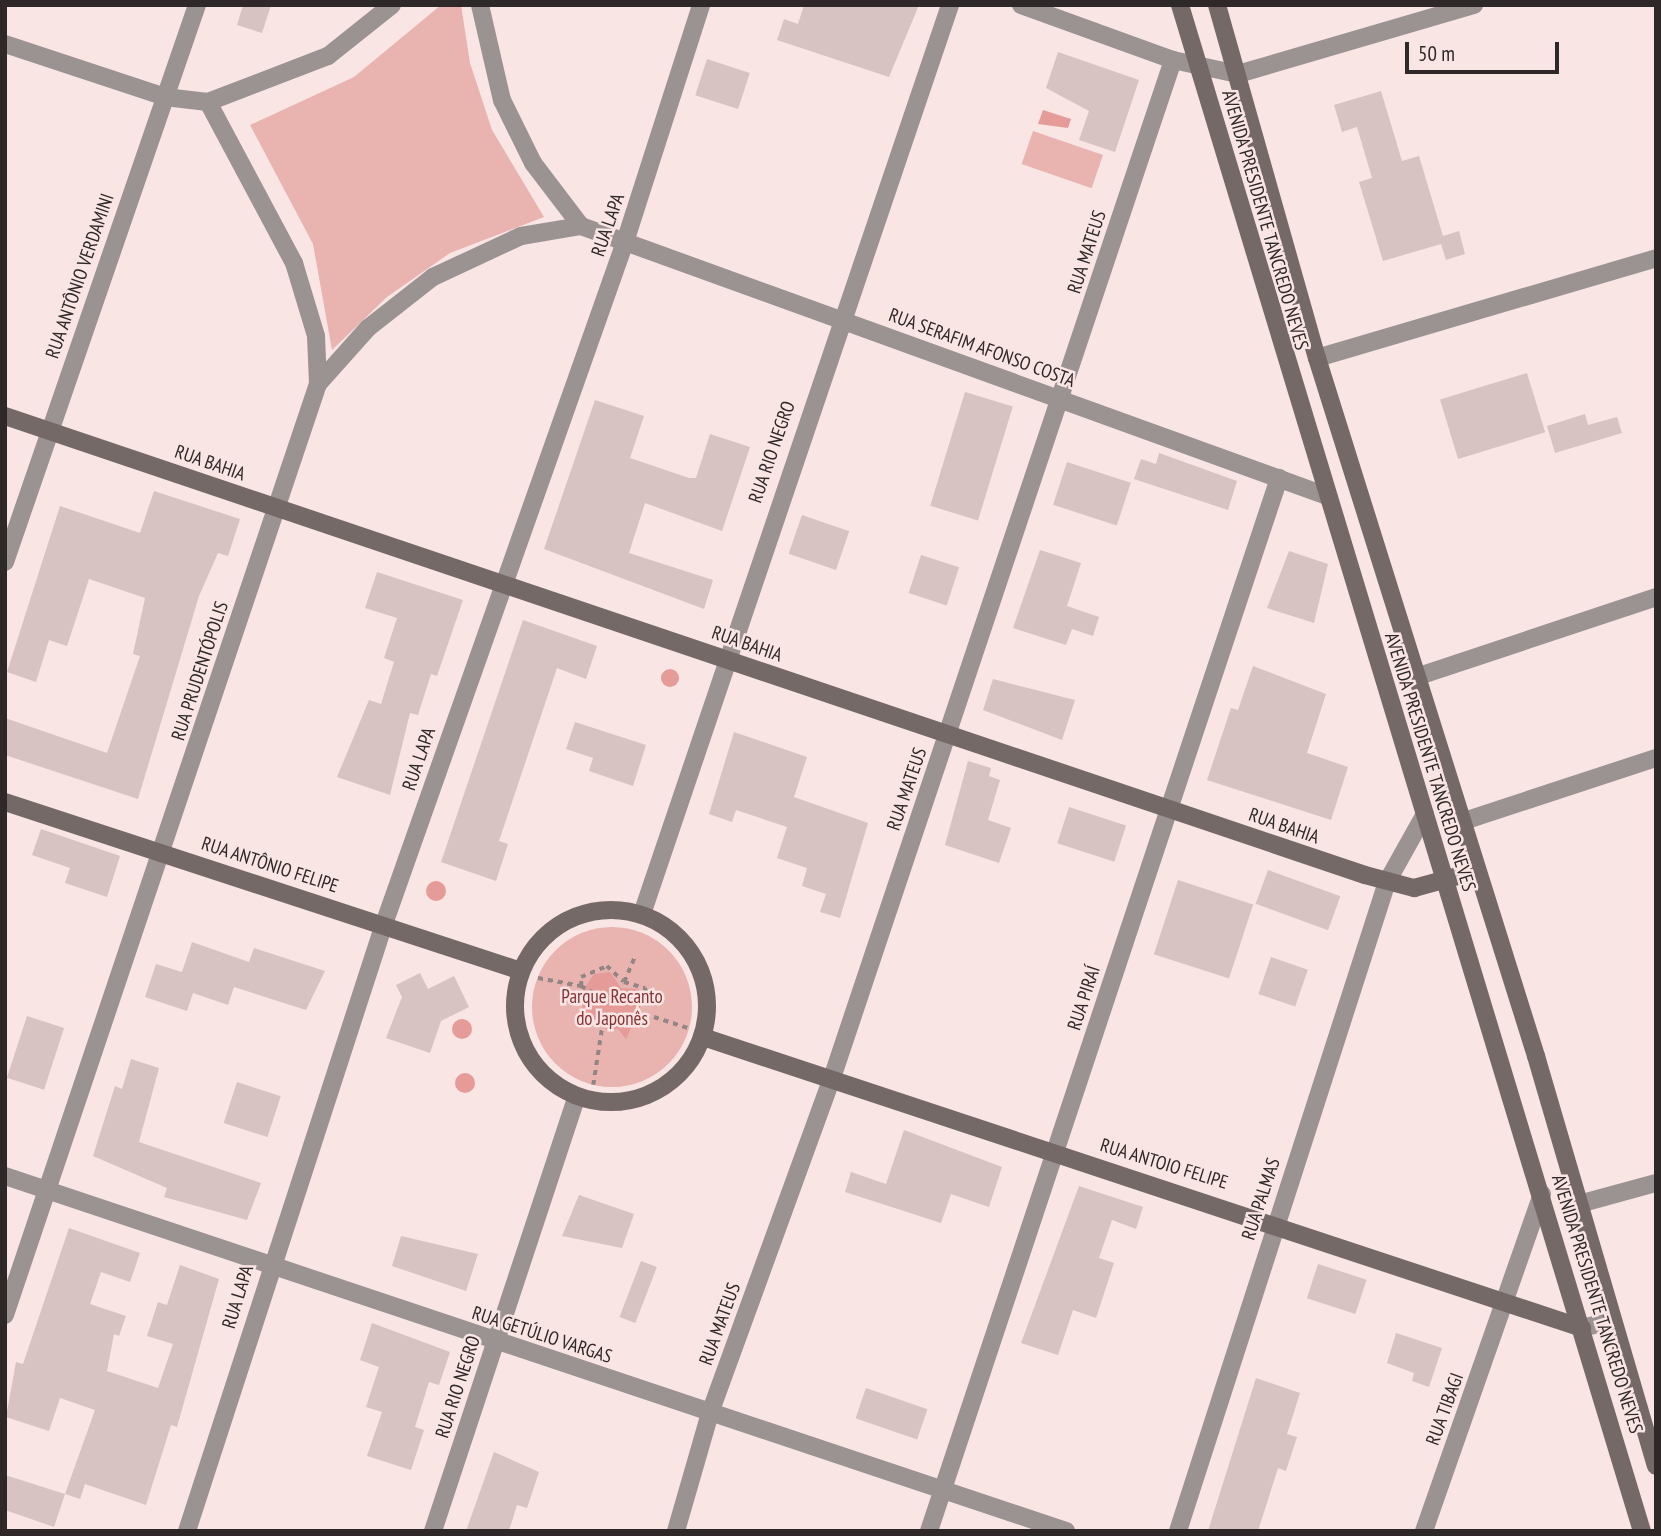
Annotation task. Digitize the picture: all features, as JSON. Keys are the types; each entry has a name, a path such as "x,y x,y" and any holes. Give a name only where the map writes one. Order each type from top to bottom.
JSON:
{"street":[{"name":"RUA ANTÔNIO VERDAMINI","path":"5,562 48,430 197,5"},
{"path":"5,44 165,97 208,102 328,56 392,5"},
{"path":"480,5 502,100 533,163 581,226"},
{"name":"RUA LAPA","path":"187,1531 269,1268 384,924 501,583 625,242 701,5"},
{"name":"RUA RIO NEGRO","path":"642,915 724,659 950,5"},
{"path":"1021,5 1172,60 1238,74 1474,5"},
{"name":"AVENIDA PRESIDENTE TANCREDO NEVES","path":"1180,5 1324,495 1542,1194 1642,1531"},
{"name":"AVENIDA PRESIDENTE TANCREDO NEVES","path":"1217,5 1317,358 1579,1204 1611,1321 1656,1466"},
{"name":"RUA MATEUS","path":"676,1531 710,1413 831,1082 1172,60"},
{"path":"208,102 294,262 316,336 318,384"},
{"name":"RUA PRUDENTÓPOLIS","path":"5,1315 44,1189 163,853 318,384 368,328 433,277 521,236 581,226 625,242"},
{"name":"RUA SERAFIM AFONSO COSTA","path":"625,242 840,317 1324,495"},
{"path":"1317,358 1656,258"},
{"name":"RUA BAHIA","path":"5,416 1387,882 1414,888 1476,871"},
{"name":"RUA PIRAÍ","path":"929,1531 1279,478"},
{"path":"1416,677 1656,597"},
{"path":"1461,822 1656,758"},
{"name":"RUA ANTÔNIO FELIPE","path":"5,802 384,924 529,974"},
{"name":"RUA PALMAS","path":"1178,1531 1387,882 1425,814"},
{"path":"584,913 642,915 668,928 704,977 689,1064 648,1095 607,1103 577,1096 550,1081 526,1049 514,1000 550,932 584,913"},
{"name":"RUA ANTOIO FELIPE","path":"696,1032 831,1082 1275,1223 1583,1328"},
{"name":"RUA RIO NEGRO","path":"433,1531 577,1096"},
{"name":"RUA GETÚLIO VARGAS","path":"5,1176 269,1268 1066,1531"},
{"path":"1579,1204 1656,1183"},
{"name":"RUA TIBAGI","path":"1424,1531 1542,1194"},
{"path":"1583,1328 1611,1321"}],"path":[{"path":"624,982 634,958"},
{"path":"581,986 581,977 607,966 624,982 645,988 651,1006"},
{"path":"529,974 581,986 605,999"},
{"path":"654,1017 696,1032"},
{"path":"593,1085 602,1027"}],"green space":[{"path":"441,5 461,5 470,63 492,130 544,217 450,253 387,297 332,350 313,244 250,125 354,77"},
{"path":"1033,131 1103,155 1092,188 1022,164"},
{"name":"Parque Recanto do Japonês","path":"612,927 642,933 668,951 686,977 692,1007 686,1037 668,1063 642,1081 612,1087 582,1081 556,1063 538,1037 532,1007 538,977 556,951 582,933"}],"shaded area":[{"path":"1043,110 1071,119 1068,128 1038,124"},
{"path":"666,669 674,669 679,678 677,685 666,687 661,682 661,674"},
{"path":"436,881 443,884 446,891 443,898 436,901 429,898 426,891 429,884"},
{"path":"610,972 621,988 638,989 642,1003 626,1039 618,1029 608,1030 585,1017 580,995 594,974"},
{"path":"462,1019 469,1022 472,1029 469,1036 462,1039 455,1036 452,1029 455,1022"},
{"path":"465,1073 472,1076 475,1083 472,1090 465,1093 458,1090 455,1083 458,1076"}],"building":[{"path":"243,5 271,5 262,33 237,25"},
{"path":"804,5 919,5 889,77 777,40 784,19 798,24"},
{"path":"1058,52 1139,80 1115,152 1079,140 1089,111 1046,88"},
{"path":"707,59 750,73 738,109 695,95"},
{"path":"1381,91 1402,161 1419,156 1443,236 1459,231 1465,254 1446,260 1441,244 1383,261 1359,182 1372,178 1357,127 1342,132 1334,105"},
{"path":"1527,373 1545,432 1458,459 1440,400"},
{"path":"965,392 1013,407 978,520 930,506"},
{"path":"595,400 644,416 630,458 689,478 696,478 710,434 750,447 722,531 645,503 629,553 713,580 704,609 544,549"},
{"path":"1585,414 1588,425 1617,417 1622,433 1555,453 1547,426"},
{"path":"1159,453 1237,481 1228,510 1134,479 1141,459 1156,464"},
{"path":"1067,462 1131,483 1117,526 1053,505"},
{"path":"154,491 240,519 228,556 218,553 199,596 138,799 5,755 5,718 107,753 140,656 133,654 145,598 89,579 67,646 49,640 36,682 7,672 60,506 140,533"},
{"path":"802,515 849,531 836,570 789,554"},
{"path":"1040,550 1081,563 1067,606 1099,617 1093,636 1072,629 1066,645 1013,628"},
{"path":"1289,551 1328,564 1314,623 1267,608"},
{"path":"921,555 959,567 947,605 909,593"},
{"path":"377,572 463,600 437,676 431,674 418,715 410,713 390,795 337,777 369,700 381,704 394,662 384,658 397,618 365,608"},
{"path":"523,620 597,646 586,679 557,668 499,841 508,844 496,881 441,862"},
{"path":"1253,666 1326,694 1307,753 1348,767 1331,820 1207,780 1231,708 1238,710"},
{"path":"993,679 1075,700 1062,740 983,710"},
{"path":"575,722 646,745 633,786 589,771 593,758 566,749"},
{"path":"734,732 807,757 794,797 868,823 840,918 820,912 826,894 802,886 807,868 777,858 787,827 736,810 732,822 709,814"},
{"path":"968,761 991,768 989,776 1000,780 988,820 1011,828 999,863 945,845"},
{"path":"1069,807 1126,826 1114,862 1057,843"},
{"path":"41,829 120,856 107,897 65,883 70,868 32,855"},
{"path":"1268,870 1340,896 1328,930 1256,904"},
{"path":"1178,880 1253,904 1229,979 1154,954"},
{"path":"192,942 249,962 254,948 325,971 306,1010 234,987 228,1005 193,993 187,1011 145,997 156,964 182,972"},
{"path":"1271,957 1308,970 1295,1007 1258,994"},
{"path":"420,973 428,989 454,976 469,1007 441,1021 430,1053 386,1038 402,997 396,985"},
{"path":"27,1016 64,1028 44,1090 7,1078"},
{"path":"131,1059 159,1068 139,1142 261,1183 247,1220 164,1197 167,1188 93,1156 115,1086 122,1089"},
{"path":"237,1082 281,1096 267,1137 224,1123"},
{"path":"904,1130 1002,1167 989,1207 951,1194 941,1223 845,1192 851,1172 886,1184"},
{"path":"1079,1186 1143,1207 1136,1229 1112,1220 1099,1258 1114,1263 1096,1318 1073,1310 1058,1355 1021,1343"},
{"path":"579,1195 634,1214 622,1248 562,1236"},
{"path":"69,1228 140,1253 130,1282 101,1272 90,1304 126,1316 119,1336 114,1334 107,1371 158,1388 173,1344 147,1336 158,1302 167,1305 180,1265 219,1279 177,1427 171,1425 146,1505 85,1484 80,1499 65,1494 95,1410 60,1398 49,1431 6,1417 16,1362 23,1364"},
{"path":"401,1236 478,1254 466,1291 392,1266"},
{"path":"641,1261 657,1267 635,1323 619,1317"},
{"path":"1318,1264 1367,1280 1355,1314 1307,1298"},
{"path":"372,1323 450,1352 439,1385 429,1382 415,1427 424,1430 411,1470 367,1456 382,1412 366,1407 379,1367 360,1360"},
{"path":"1396,1333 1442,1348 1429,1387 1412,1381 1414,1373 1387,1363"},
{"path":"1256,1378 1300,1393 1287,1434 1297,1437 1286,1471 1278,1468 1258,1531 1208,1531"},
{"path":"866,1388 927,1409 917,1439 856,1418"},
{"path":"494,1452 539,1472 527,1508 517,1505 509,1531 466,1531"},
{"path":"5,1475 65,1494 54,1527 5,1510"}]}
